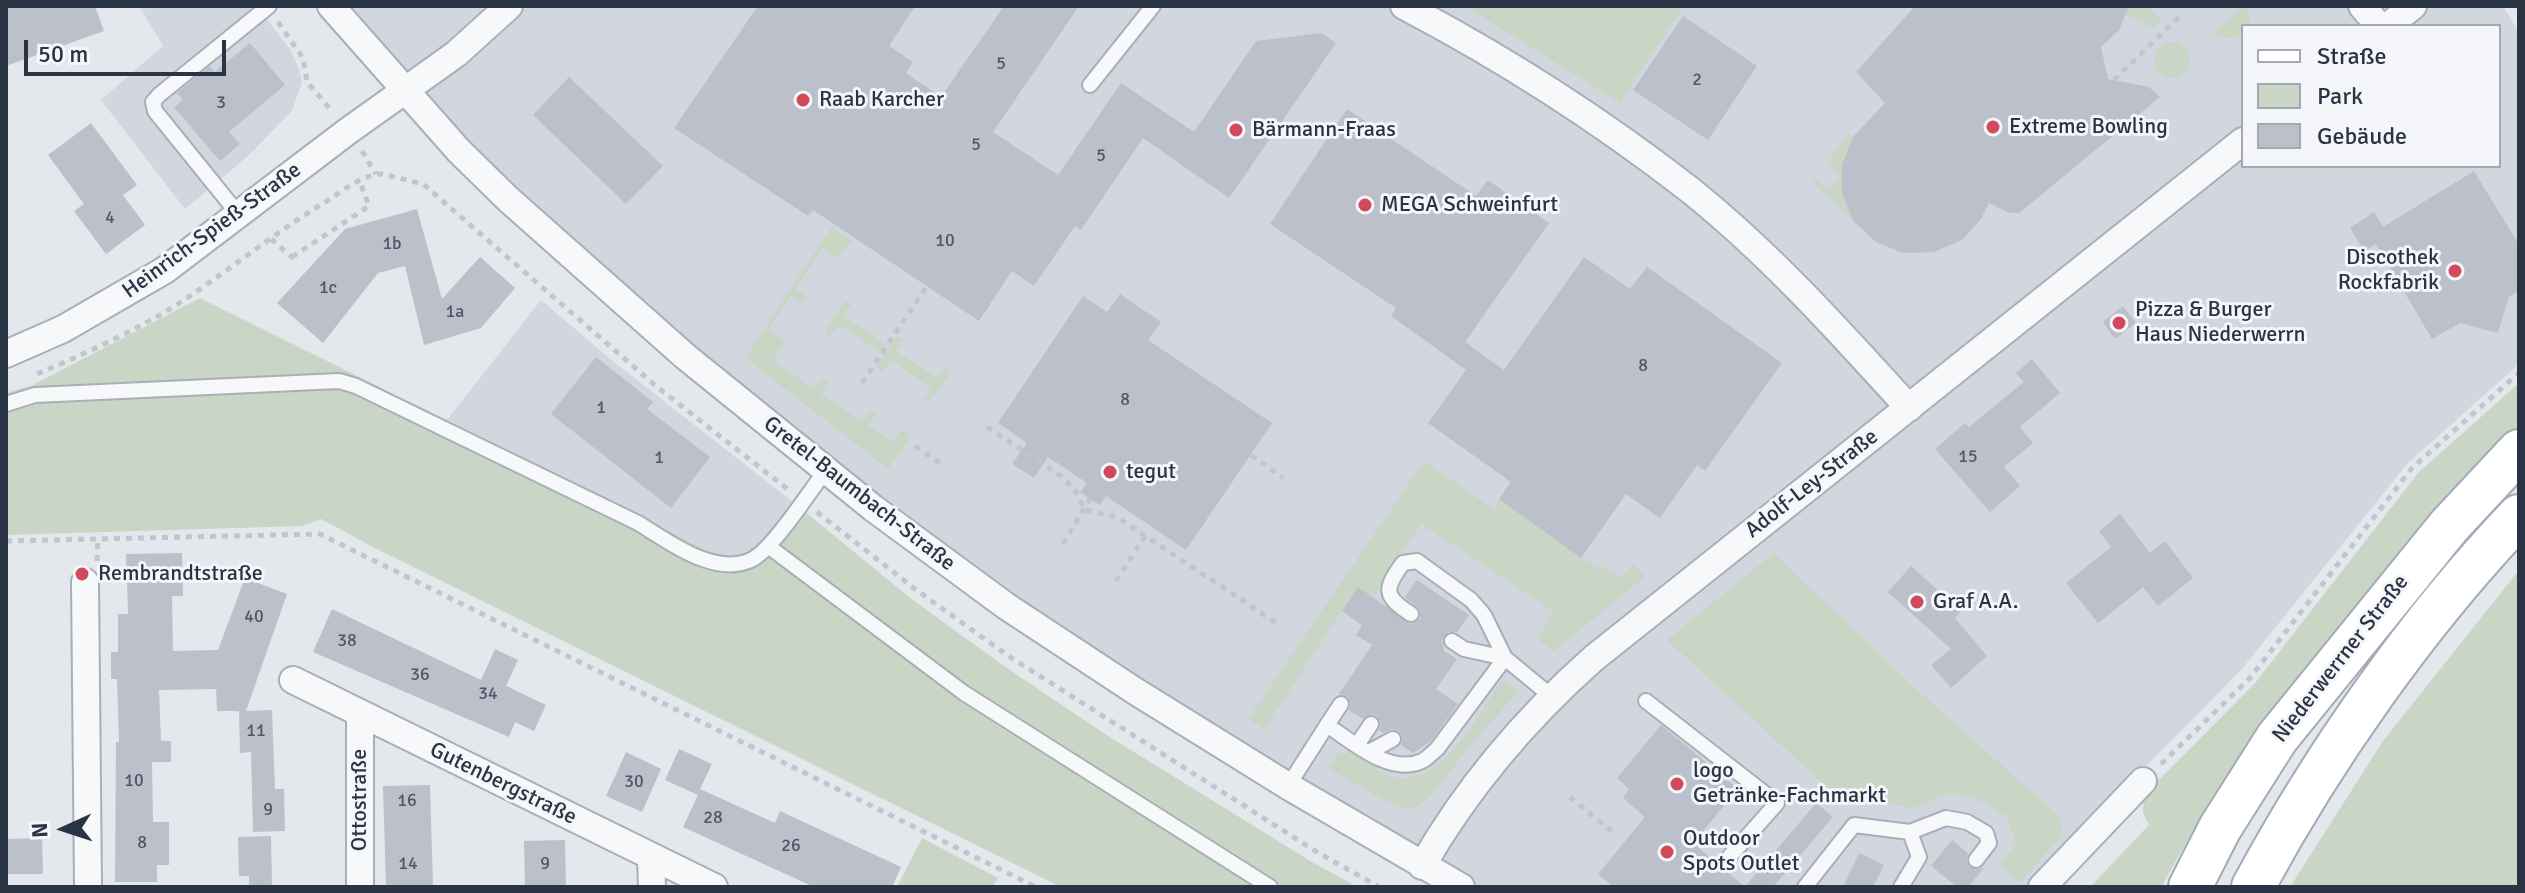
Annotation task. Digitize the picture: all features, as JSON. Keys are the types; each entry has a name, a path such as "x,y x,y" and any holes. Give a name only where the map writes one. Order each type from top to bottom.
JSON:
{"main road":[{"name":"Niederwerrner Straße","path":"2190,887 2220,828 2277,738 2449,526 2519,451"},
{"name":"Niederwerrner Straße","path":"2253,887 2358,716 2423,627 2519,516"}],"street":[{"name":"Gretel-Baumbach-Straße","path":"331,6 459,151 508,199 686,357 897,526 1006,606 1135,691 1288,786 1461,887"},
{"name":"Heinrich-Spieß-Straße","path":"6,354 52,335 165,270 348,131 456,54 509,6"},
{"path":"1404,6 1562,97 1691,191 1822,313 1909,408"},
{"path":"2362,6 2377,24"},
{"path":"2390,24 2413,6"},
{"name":"Adolf-Ley-Straße","path":"1422,866 1473,785 1551,696 1678,590 2241,143"},
{"path":"85,582 88,887"},
{"name":"Gutenbergstraße","path":"293,680 714,887"},
{"name":"Ottostraße","path":"360,713 360,887"},
{"path":"2042,887 2143,781"},
{"path":"651,857 652,887"}],"lane":[{"path":"239,215 155,111 153,102 268,6"},
{"path":"1090,85 1153,6"},
{"path":"6,404 35,395 339,381 356,386 455,434 708,560 730,564 751,560 768,546 826,470"},
{"path":"768,546 964,693 1270,887"},
{"path":"1411,614 1395,603 1388,592 1390,581 1403,563 1417,561 1471,600 1484,615 1505,658 1551,696"},
{"path":"1452,641 1464,649 1505,658"},
{"path":"1327,725 1363,748 1395,763 1409,765 1423,761 1437,749 1457,714 1505,658"},
{"path":"1646,701 1777,803 1730,856"},
{"path":"1288,786 1341,704"},
{"path":"1363,748 1371,724"},
{"path":"1363,748 1393,739"},
{"path":"1805,887 1854,825 1910,832 1946,818 1967,822 1986,833 1989,843 1976,860"},
{"path":"1901,887 1919,857 1910,832"}],"path":[{"path":"268,6 303,58 307,82"},
{"path":"2114,80 2181,15"},
{"path":"29,377 82,354 169,309 314,209 376,174"},
{"path":"292,257 369,206 360,182"},
{"path":"271,239 298,262"},
{"path":"862,383 927,286"},
{"path":"2143,781 2250,678 2412,468 2519,373"},
{"path":"987,427 1061,476 1075,490 1085,510"},
{"path":"915,446 940,463"},
{"path":"1251,455 1283,478"},
{"path":"1063,544 1090,499"},
{"path":"1085,510 1117,517 1278,624"},
{"path":"6,541 320,534 1036,887"},
{"path":"1116,581 1145,536"},
{"path":"1570,797 1615,834"}],"shaded area":[{"path":"139,6 257,6 291,51 302,82 292,111 249,155 185,209 101,100 163,46"},
{"path":"332,6 2503,6 2519,33 2519,364 2408,463 2241,670 2027,887 1465,887 1007,603 552,237"},
{"path":"541,300 609,358 798,506 768,546 736,557 710,551 447,420"}],"green space":[{"path":"1465,6 1684,6 1620,103"},
{"path":"2125,6 2148,6 2161,20 2154,28 2125,15"},
{"path":"2243,6 2251,16 2250,24 2241,24 2240,36 2225,38 2215,33"},
{"path":"2172,42 2185,47 2190,60 2185,73 2172,78 2159,73 2154,60 2159,47"},
{"path":"1847,134 1853,137 1842,179 1853,221 1811,181 1814,177 1829,190 1841,176 1827,163"},
{"path":"832,227 852,240 838,258 823,248 796,289 807,297 802,304 791,296 769,329 784,340 773,361 814,389 823,378 829,381 821,394 862,421 870,410 876,414 868,425 893,442 901,430 909,436 888,469 745,358"},
{"path":"200,298 710,551 736,557 768,546 798,506 909,597 1001,664 1105,734 1312,862 1358,887 1061,887 321,519 302,526 6,535 6,393 33,385"},
{"path":"845,301 852,303 844,316 885,344 880,352 839,325 830,337 825,331"},
{"path":"896,337 904,338 896,351 937,378 945,368 950,373 930,402 923,400 931,388 891,360 881,373 877,366"},
{"path":"2519,383 2519,428 2492,455 2259,729 2200,819 2161,887 2090,887 2149,825 2143,813 2144,795 2256,682 2418,473"},
{"path":"1424,461 1495,510 1499,499 1581,558 1622,577 1633,564 1645,577 1554,651 1538,640 1553,611 1421,524 1373,598 1358,587 1264,729 1248,719"},
{"path":"1774,553 1905,679 2061,818 2061,837 2020,882 2000,865 2016,843 2007,817 1974,797 1948,794 1911,809 1888,803 1856,804 1820,781 1667,640"},
{"path":"2519,570 2519,887 2290,887 2383,741"},
{"path":"1505,681 1519,691 1467,749 1433,794 1418,806 1406,809 1385,801 1328,768 1338,753 1355,751 1391,776 1409,777 1426,772 1456,747 1500,683"},
{"path":"922,838 998,878 993,887 897,887"}],"building":[{"path":"6,6 95,6 104,31 6,66"},
{"path":"758,6 915,6 889,46 913,62 906,73 941,97 1004,6 1079,6 993,132 1058,175 1121,83 1194,132 1256,41 1321,33 1336,43 1229,198 1143,138 1081,230 1075,226 1034,286 1012,271 979,321 813,210 808,216 674,128"},
{"name":"Extreme Bowling","path":"1915,6 2129,6 2119,30 2101,47 2108,79 2149,87 2160,97 2019,213 2010,213 1989,203 1981,219 1962,240 1934,252 1903,253 1876,242 1853,221 1842,192 1842,165 1853,137 1885,103 1856,72"},
{"path":"1683,16 1757,66 1708,140 1633,90"},
{"path":"250,43 285,85 229,132 240,144 220,161 174,107 183,100 177,93 210,66 215,72"},
{"path":"569,77 663,166 626,204 533,115"},
{"path":"1347,109 1476,196 1488,180 1549,223 1465,342 1504,370 1584,257 1630,289 1647,267 1782,363 1705,471 1697,465 1660,518 1626,494 1581,558 1499,499 1511,482 1428,423 1466,370 1391,316 1396,308 1270,224"},
{"path":"91,123 137,185 123,195 145,225 106,254 74,211 84,204 48,155"},
{"name":"Discothek Rockfabrik","path":"2474,171 2519,245 2519,290 2509,297 2498,333 2460,323 2432,339 2376,244 2364,251 2350,228 2374,212 2383,227"},
{"path":"417,209 442,299 480,257 515,288 481,328 424,345 405,266 378,273 323,343 277,303 345,229"},
{"path":"1120,294 1161,322 1148,340 1272,423 1186,550 1106,496 1100,505 1090,499 1080,492 1087,483 1048,457 1034,478 1012,464 1027,443 998,423 1083,296 1107,312"},
{"name":"Pizza & Burger Haus Niederwerrn","path":"2123,306 2136,323 2115,339 2103,322"},
{"path":"596,357 653,402 647,409 710,457 671,508 551,414"},
{"path":"2032,359 2060,393 2020,427 2033,443 2004,467 2020,486 1990,512 1935,449 1965,423 1969,427 2024,382 2016,373"},
{"path":"2120,514 2150,553 2165,541 2193,578 2158,606 2143,587 2098,623 2066,583 2111,547 2099,531"},
{"path":"182,553 183,596 172,596 173,651 218,650 245,578 287,594 246,711 272,710 275,789 284,789 285,831 253,832 251,752 240,753 239,711 217,711 216,689 159,690 161,741 171,741 171,762 152,762 153,822 169,822 169,865 157,865 157,882 115,882 116,742 119,742 117,679 111,679 111,652 118,652 118,614 128,614 126,554"},
{"path":"1911,566 1961,611 1955,618 1987,656 1951,688 1931,665 1951,649 1888,592"},
{"path":"1417,580 1469,615 1457,632 1448,632 1442,640 1444,651 1457,659 1436,689 1458,704 1430,742 1413,753 1401,745 1403,738 1399,731 1392,729 1383,733 1379,730 1381,724 1377,716 1371,714 1363,719 1349,710 1351,704 1347,696 1339,694 1372,645 1356,635 1362,625 1342,611 1358,587 1411,624 1420,619 1420,610 1405,597"},
{"path":"332,609 481,680 495,649 518,660 506,686 546,705 534,731 515,722 509,737 313,652"},
{"path":"1661,725 1738,789 1693,843 1745,887 1614,887 1598,874 1645,817 1623,798 1629,789 1617,778"},
{"path":"679,749 712,764 700,789 775,823 780,811 901,867 892,887 814,887 683,827 698,795 665,780"},
{"path":"626,752 661,769 642,812 606,796"},
{"path":"430,785 433,887 386,887 383,786"},
{"path":"1816,803 1833,817 1773,887 1745,887"},
{"path":"271,836 272,887 249,887 249,876 239,876 238,837"},
{"path":"42,838 43,874 6,874 6,839"},
{"path":"565,840 566,887 525,887 524,841"},
{"path":"1952,840 1968,853 1966,860 1969,867 1976,870 1984,868 1968,887 1957,887 1931,866"},
{"path":"1859,853 1884,865 1873,887 1843,887"}],"place":[{"name":"Raab Karcher","path":"803,100"},
{"name":"Extreme Bowling","path":"1993,127"},
{"name":"Bärmann-Fraas","path":"1236,130"},
{"name":"MEGA Schweinfurt","path":"1365,205"},
{"name":"Discothek Rockfabrik","path":"2455,271"},
{"name":"Pizza & Burger Haus Niederwerrn","path":"2119,323"},
{"name":"tegut","path":"1110,472"},
{"name":"Rembrandtstraße","path":"82,574"},
{"name":"Graf A.A.","path":"1917,602"},
{"name":"logo Getränke-Fachmarkt","path":"1677,784"},
{"name":"Outdoor Spots Outlet","path":"1667,852"}]}
